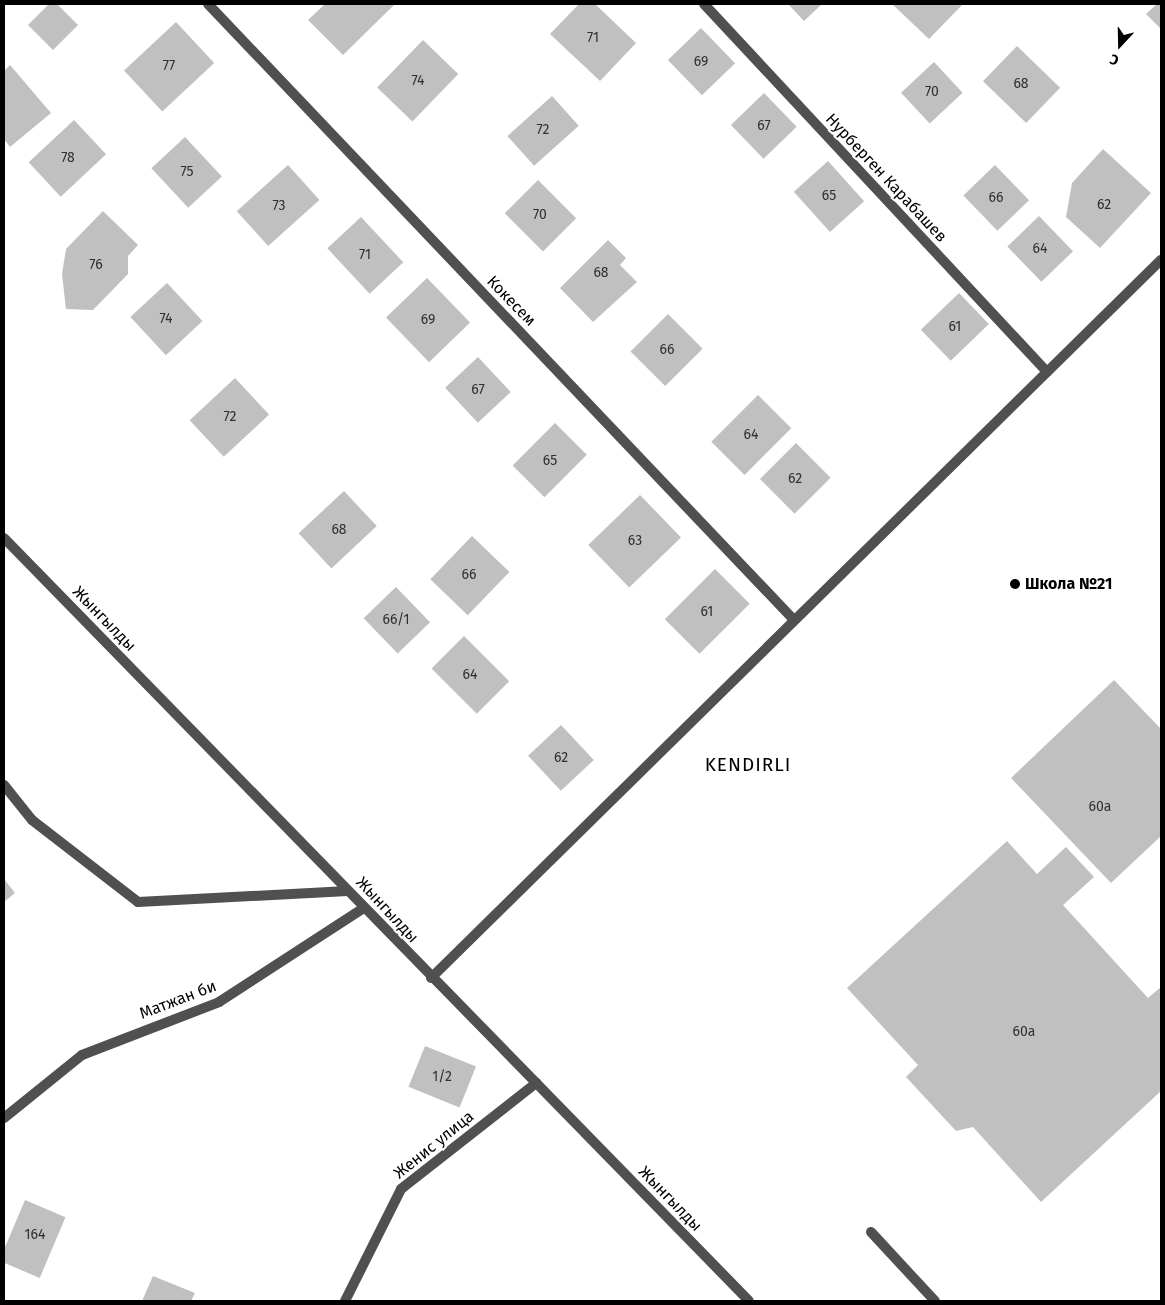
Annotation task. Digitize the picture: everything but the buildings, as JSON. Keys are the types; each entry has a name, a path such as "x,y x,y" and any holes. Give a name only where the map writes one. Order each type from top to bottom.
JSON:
{"street":[{"name":"Кокесем","path":"208,4 793,619"},
{"name":"Нурберген Карабашев","path":"704,4 1047,372"},
{"path":"431,978 793,619 1161,260"},
{"name":"Жынгылды","path":"4,538 348,890 431,978 749,1301"},
{"path":"4,785 32,820 138,902 348,890"},
{"name":"Матжан би","path":"4,1118 82,1055 219,1002 364,908"},
{"name":"Женис улица","path":"345,1301 401,1189 536,1083"},
{"path":"871,1232 935,1301"}],"place":[{"name":"Школа №21","path":"1015,584"}],"district":[{"name":"KENDIRLI","path":"748,765"}]}
